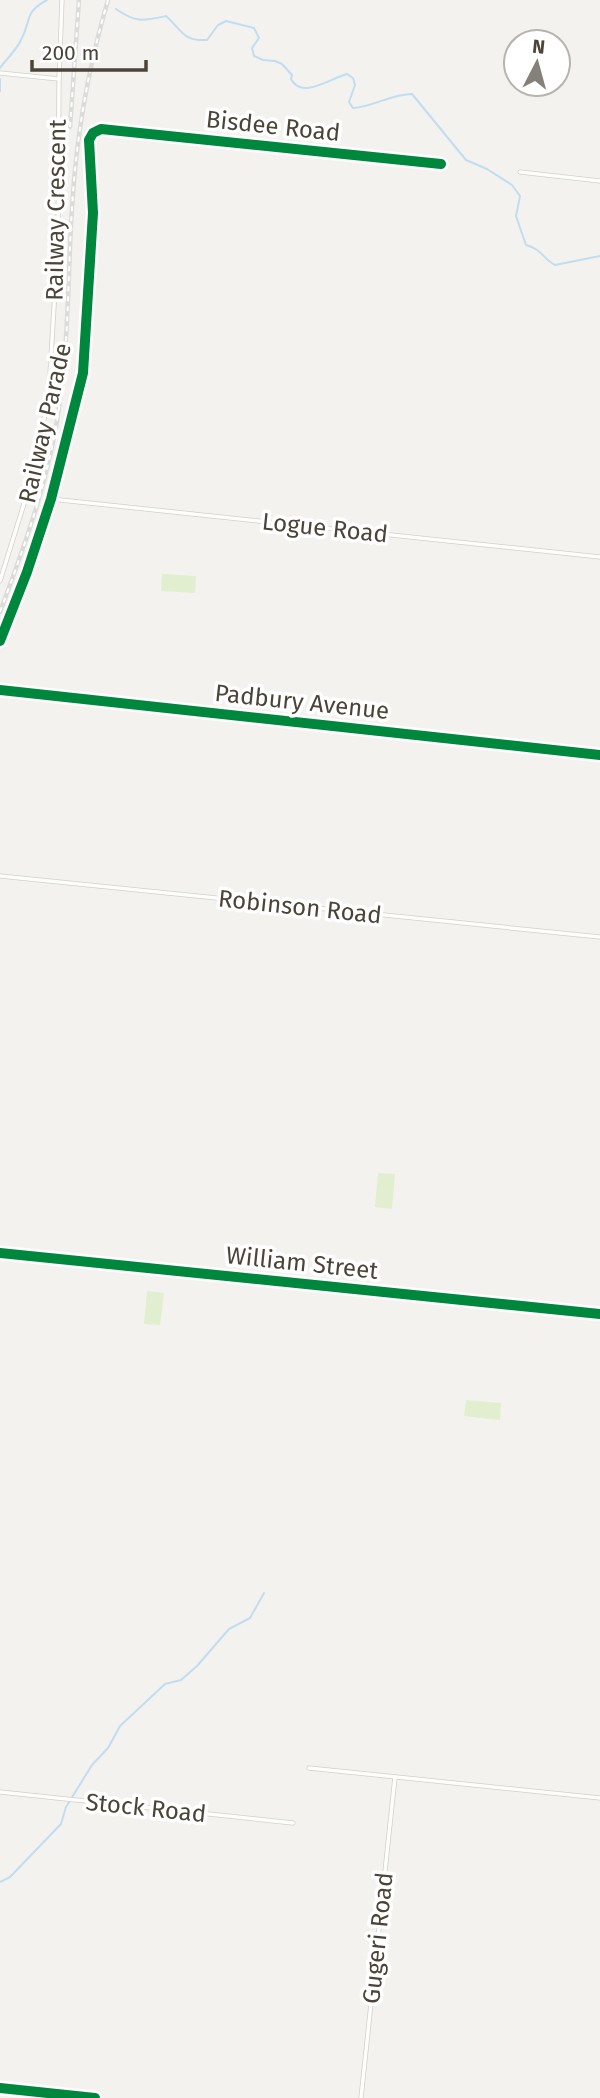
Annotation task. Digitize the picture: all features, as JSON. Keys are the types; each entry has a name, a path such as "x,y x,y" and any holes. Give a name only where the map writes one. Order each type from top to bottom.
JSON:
{"street":[{"name":"Railway Crescent","path":"0,580 36,465 49,390 58,240 62,0"},
{"path":"2,73 59,79"},
{"name":"Bisdee Road","path":"101,129 441,164"},
{"name":"Railway Parade","path":"0,641 51,499 83,373 93,213 89,140 93,133 101,129"},
{"path":"520,172 600,181"},
{"name":"Logue Road","path":"51,499 600,557"},
{"name":"Padbury Avenue","path":"0,690 600,755"},
{"name":"Robinson Road","path":"0,876 600,937"},
{"name":"William Street","path":"0,1253 600,1314"},
{"path":"309,1768 600,1798"},
{"name":"Gugeri Road","path":"361,2098 395,1777"},
{"name":"Stock Road","path":"0,1792 293,1823"},
{"path":"0,2088 95,2098"}],"green space":[{"path":"162,574 196,576 195,593 161,591"},
{"path":"378,1173 395,1174 392,1209 375,1207"},
{"path":"147,1291 164,1293 160,1325 144,1324"},
{"path":"466,1400 501,1403 500,1420 464,1416"}],"waterway":[{"path":"0,68 19,44 31,13 47,0"},
{"path":"116,9 140,20 166,16 188,37 199,40 207,40 218,25 226,21 254,28 259,38 252,48 254,56 282,64 292,75 291,79 296,85 309,88 347,74 353,78 355,85 349,102 353,108 412,94 466,160 487,169 512,185 520,196 516,216 526,245 536,249 555,265 600,256"},
{"path":"0,79 0,91"},
{"path":"0,1882 10,1877 61,1824 66,1807 92,1765 108,1748 120,1726 165,1684 181,1680 197,1666 229,1629 250,1618 264,1593"}],"railway":[{"path":"70,127 79,0"},
{"path":"0,612 37,504 57,422 66,347 76,156 89,77 108,0"}],"cycle path":[{"path":"0,641 51,499 83,373 93,213 89,140 93,133 101,129 441,164"},
{"path":"0,690 600,755"},
{"path":"0,1253 600,1314"},
{"path":"0,2088 95,2098"}]}
